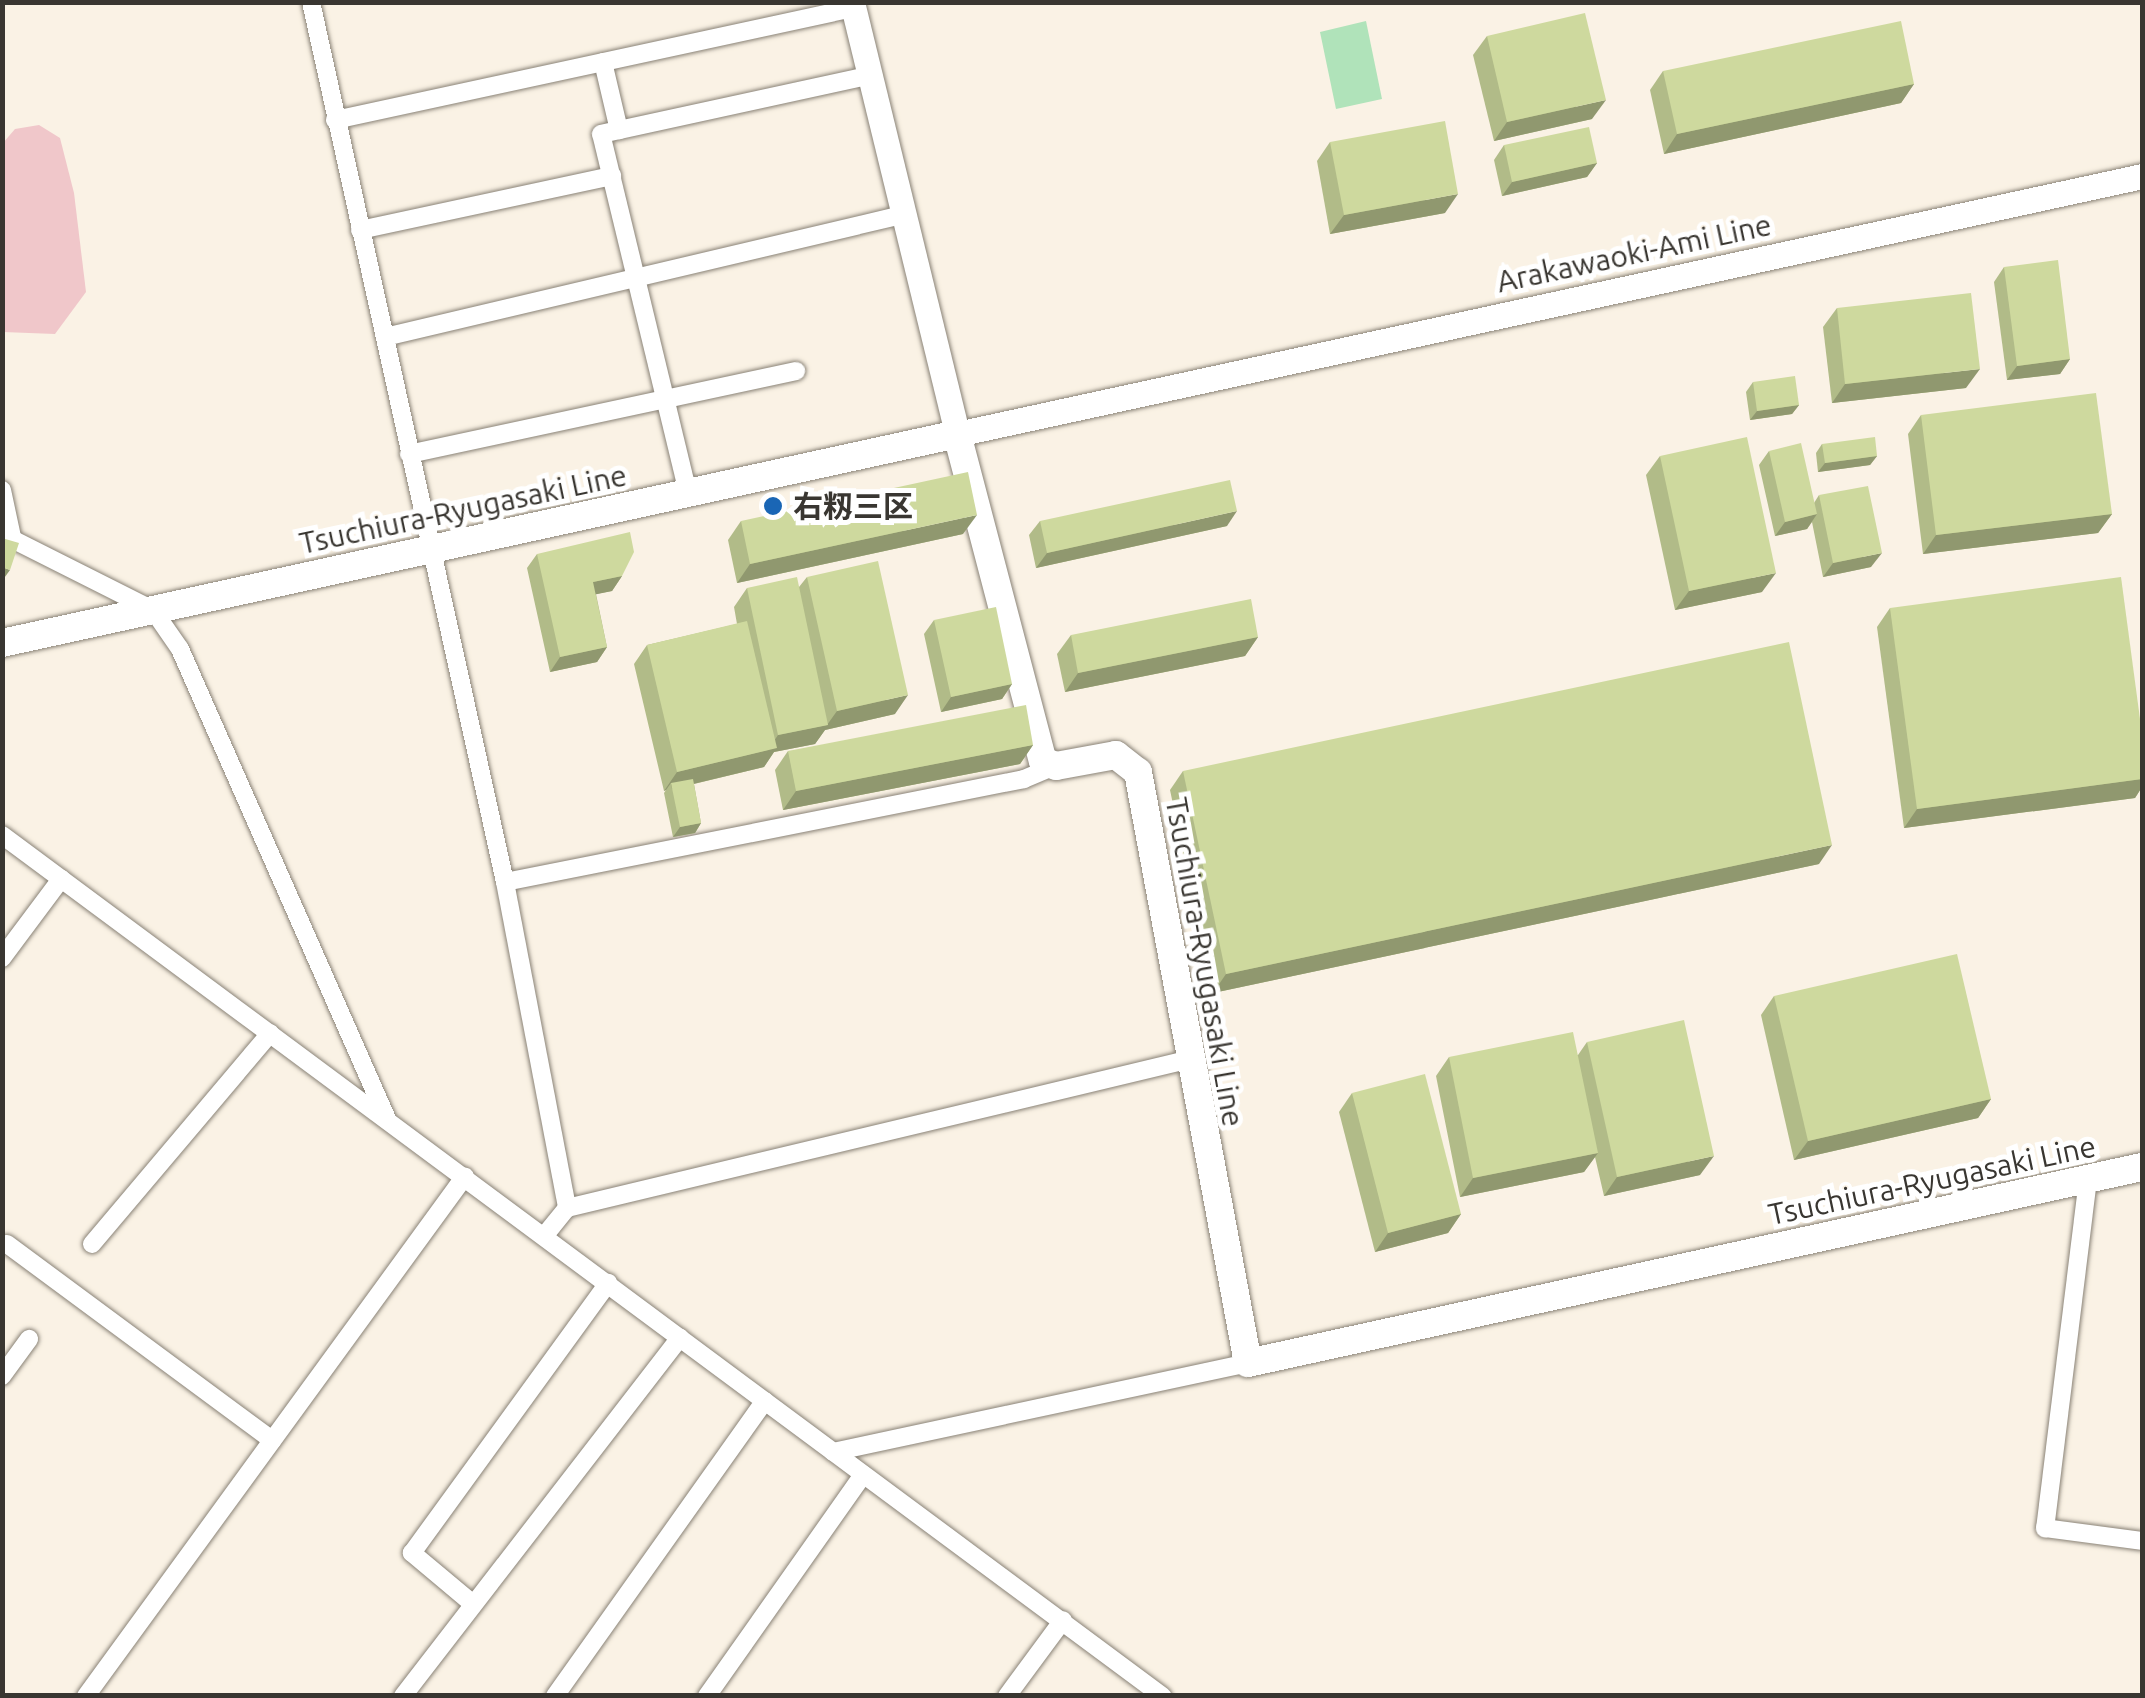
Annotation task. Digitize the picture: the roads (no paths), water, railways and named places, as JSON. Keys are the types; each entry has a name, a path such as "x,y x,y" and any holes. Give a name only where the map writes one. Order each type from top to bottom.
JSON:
{"main road":[{"path":"853,5 1037,749 1056,766"},
{"name":"Arakawaoki-Ami Line","path":"957,434 2142,176"},
{"name":"Tsuchiura-Ryugasaki Line","path":"2,642 957,434"},
{"name":"Tsuchiura-Ryugasaki Line","path":"1056,766 1116,755 1138,772 1186,1060 1248,1363 2142,1167"}],"street":[{"path":"311,2 505,882 567,1208"},
{"path":"335,120 853,5"},
{"path":"603,62 619,130"},
{"path":"688,493 601,134 868,76"},
{"path":"360,230 612,176"},
{"path":"385,337 902,215"},
{"path":"409,454 796,371"},
{"path":"2,490 7,536 153,610 200,688 388,1119"},
{"path":"505,882 1024,779 1056,766"},
{"path":"2,835 545,1234 1162,1696"},
{"path":"2,958 61,879"},
{"path":"92,1244 270,1033"},
{"path":"545,1234 567,1208 1186,1060"},
{"path":"86,1696 465,1176"},
{"path":"2088,1179 2045,1528 2142,1541"},
{"path":"7,1244 272,1440"},
{"path":"473,1604 412,1553 608,1282"},
{"path":"403,1696 680,1337"},
{"path":"2,1376 29,1339"},
{"path":"832,1452 1248,1363"},
{"path":"555,1696 765,1401"},
{"path":"707,1696 863,1475"},
{"path":"1007,1696 1063,1620"}],"place":[{"name":"右籾三区","path":"773,506"}]}
